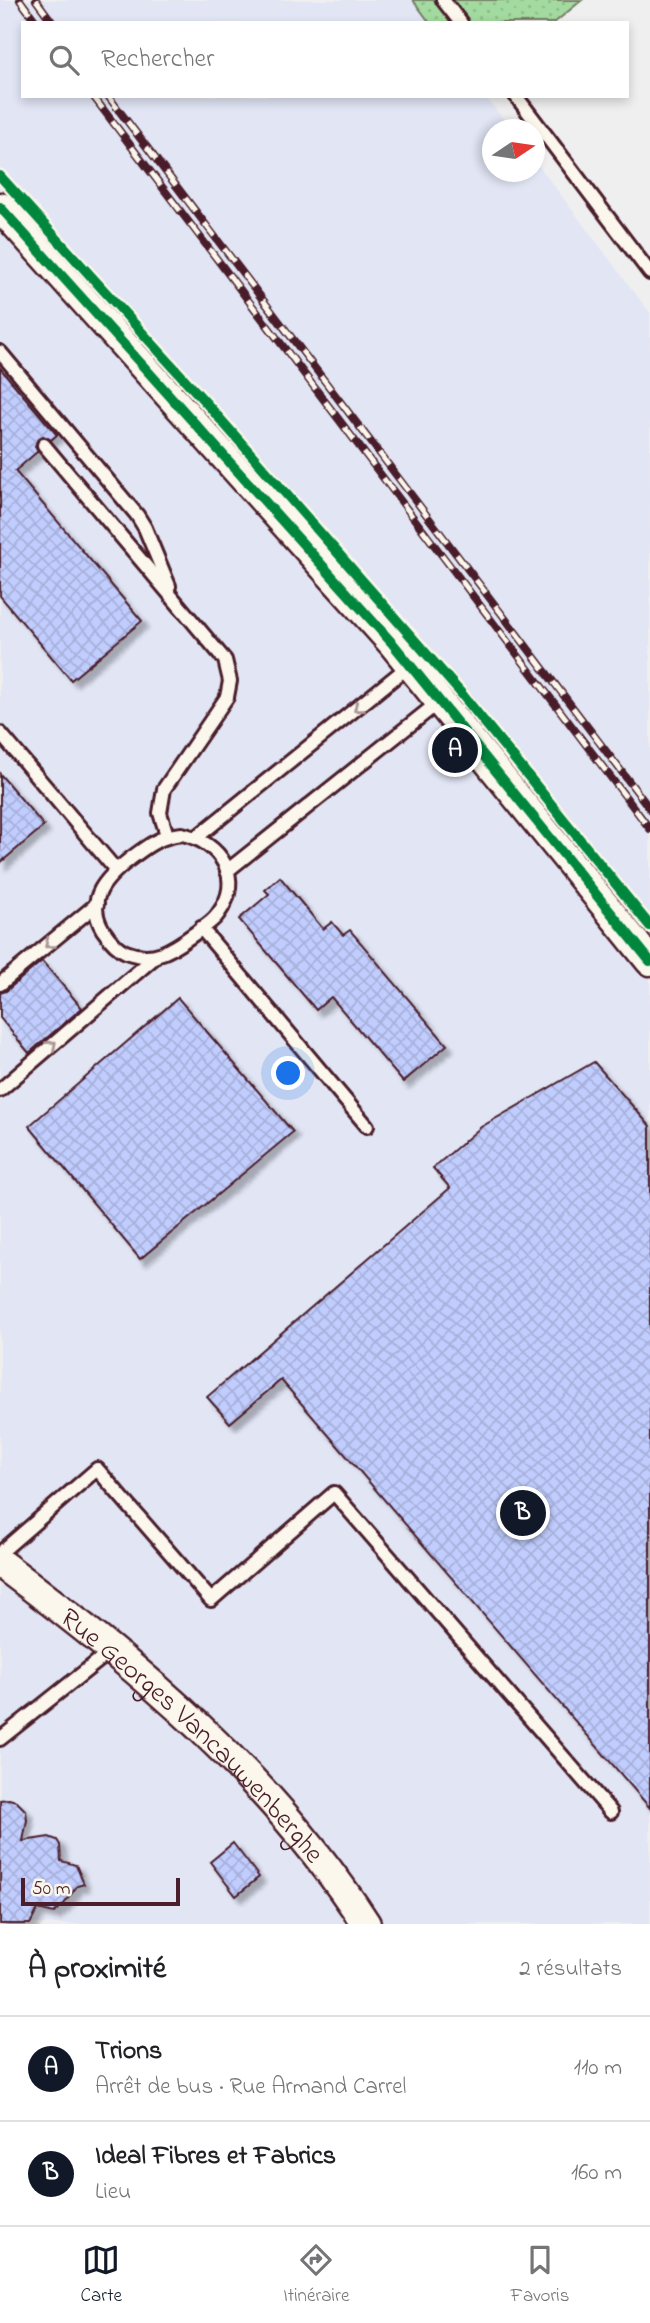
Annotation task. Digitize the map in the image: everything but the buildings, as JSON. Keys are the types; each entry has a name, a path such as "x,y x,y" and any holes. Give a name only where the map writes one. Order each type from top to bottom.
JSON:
{"street":[{"path":"0,207 411,665 650,961"},
{"name":"Rue Georges Vancauwenberghe","path":"0,1563 169,1697 234,1761 304,1839 366,1924"}],"lane":[{"path":"443,0 459,21"},
{"path":"518,98 650,274"},
{"path":"0,352 137,515 174,599"},
{"path":"44,445 225,660 230,681 227,696 164,789 160,813 167,835"},
{"path":"197,837 411,665"},
{"path":"227,871 440,701"},
{"path":"0,733 116,870"},
{"path":"0,1090 155,957 171,951 217,916 226,901 229,886 227,871 216,851 197,837 167,835 153,842 107,877 99,892 97,904 100,926 109,940 122,951 138,957 155,957"},
{"path":"0,984 97,904"},
{"path":"201,928 367,1126"},
{"path":"0,1553 97,1469 211,1600 334,1493 611,1812"},
{"path":"0,1740 112,1650"}],"shaded area":[{"path":"0,0 413,0 429,21 21,21 21,98 487,98 503,119 482,119 482,182 545,182 545,174 650,313 650,1924 0,1924"}],"green space":[{"path":"413,0 582,0 556,21 429,21"}],"railway":[{"path":"20,0 36,21"},
{"path":"36,0 52,21"},
{"path":"95,98 650,829"},
{"path":"110,98 650,809"}],"cycle path":[{"path":"0,176 207,404 460,692 650,926"},
{"path":"0,207 393,644 650,961"}],"place":[{"name":"Trions","path":"455,750"},
{"name":"Ideal Fibres et Fabrics","path":"523,1513"}]}
